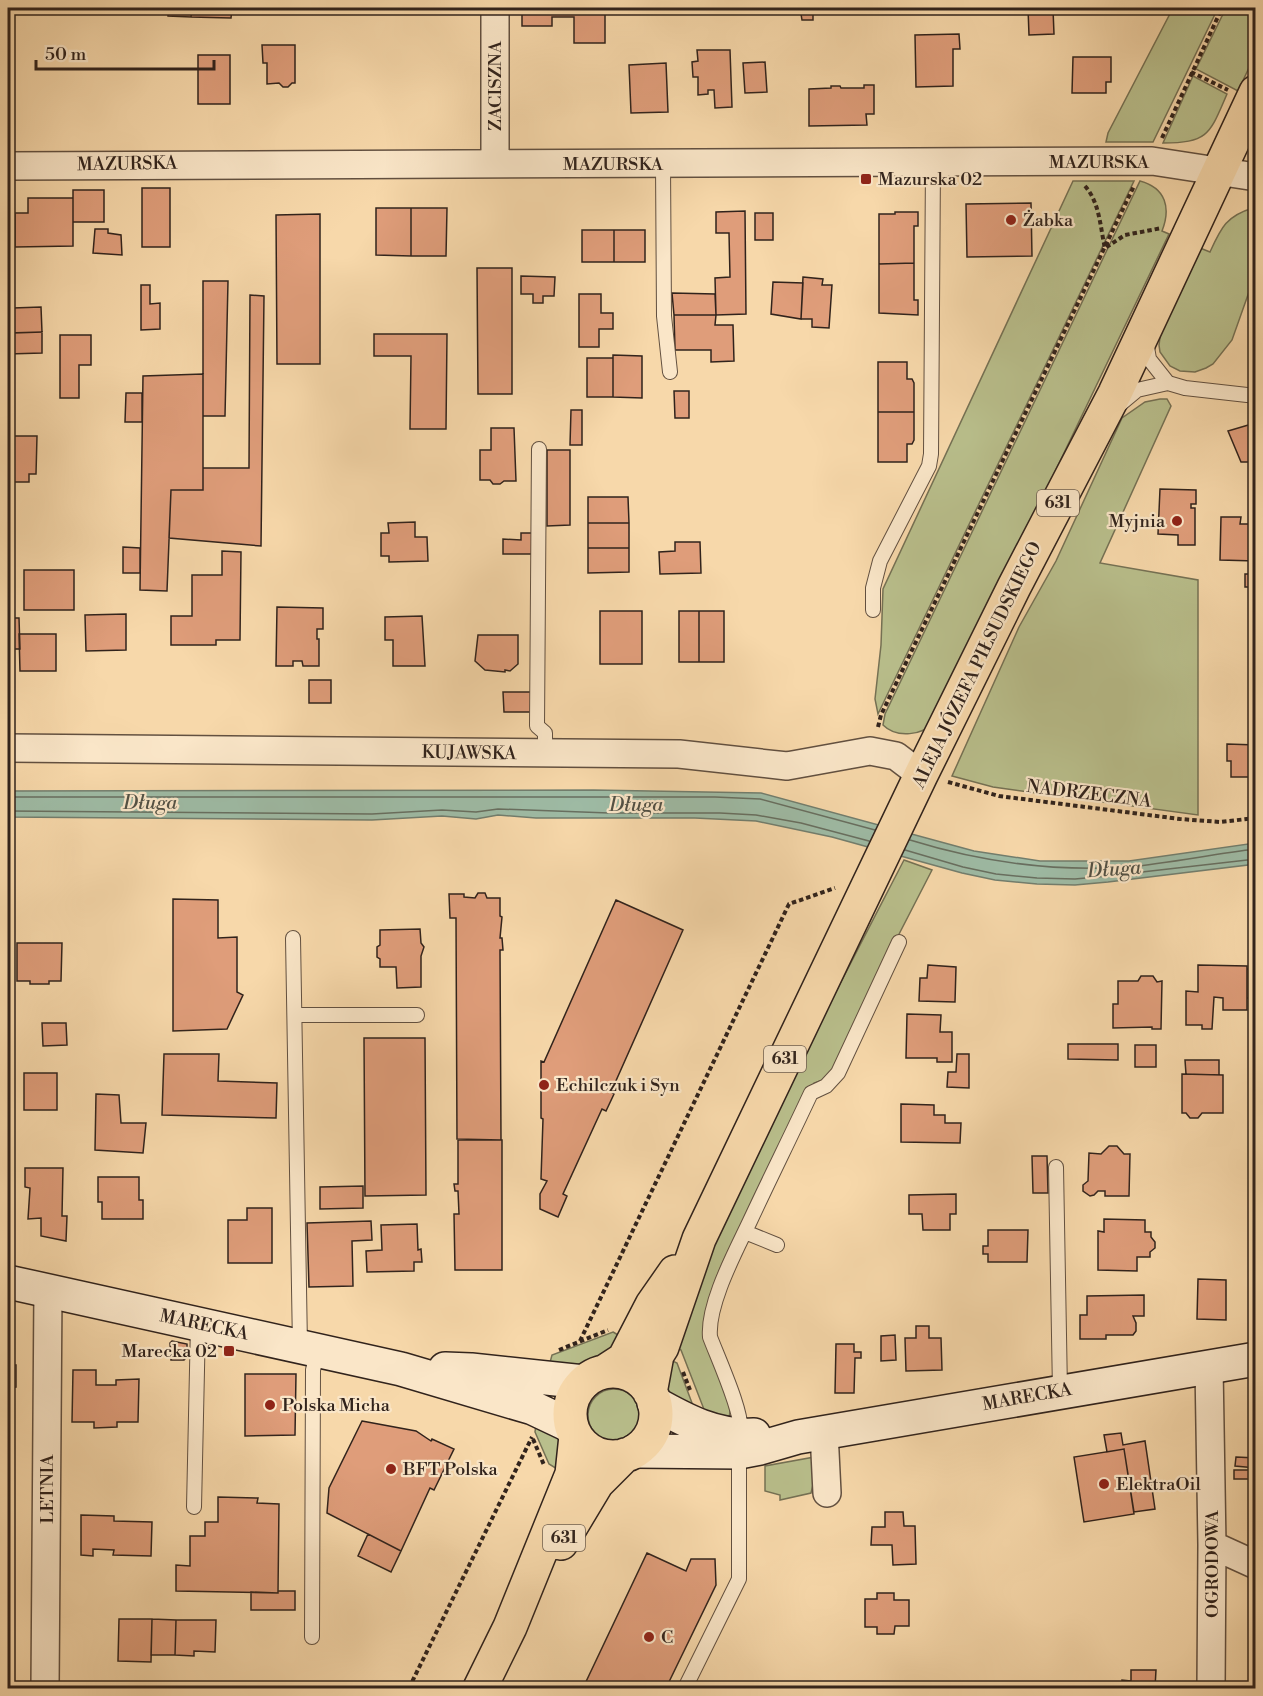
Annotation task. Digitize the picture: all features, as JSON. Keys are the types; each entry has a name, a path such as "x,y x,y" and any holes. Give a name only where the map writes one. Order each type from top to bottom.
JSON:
{"main road":[{"name":"ALEJA JÓZEFA PIŁSUDSKIEGO","path":"594,1377 650,1341 699,1239 858,882 908,805 1144,329 1218,171 1244,92"},
{"name":"ALEJA JÓZEFA PIŁSUDSKIEGO","path":"650,1341 657,1355 652,1398"},
{"path":"626,1373 644,1384 652,1398 656,1414 654,1425 644,1444 630,1453 602,1456 592,1452 574,1431 570,1414 572,1402 594,1377 626,1373"},
{"name":"631","path":"480,1689 510,1627 572,1474 574,1431"},
{"name":"631","path":"510,1627 597,1483 630,1453"}],"street":[{"name":"ZACISZNA","path":"495,8 495,164"},
{"name":"MAZURSKA","path":"8,166 1152,161 1256,177"},
{"name":"KUJAWSKA","path":"8,748 679,754 787,766 870,751 896,756 921,775"},
{"name":"MARECKA","path":"8,1281 401,1369 471,1370 574,1431"},
{"name":"LETNIA","path":"45,1689 48,1290"},
{"name":"MARECKA","path":"630,1453 739,1444 760,1448 811,1435 1256,1359"},
{"name":"OGRODOWA","path":"1209,1367 1212,1545 1211,1689"},
{"name":"MARECKA","path":"535,1408 594,1377"},
{"name":"MARECKA","path":"652,1398 686,1421 719,1433 739,1444"},
{"path":"811,1435 827,1493"},
{"path":"1212,1545 1256,1565"}],"lane":[{"path":"873,610 873,588 880,561 929,466 931,454 933,163"},
{"path":"663,164 664,315 670,372"},
{"path":"1144,329 1149,359 1168,383"},
{"path":"1101,419 1137,390 1168,383 1185,388 1256,396"},
{"path":"539,449 537,726 545,733 545,754"},
{"path":"293,938 309,1348 313,1370 312,1637"},
{"path":"685,1689 739,1579 739,1444 742,1427 710,1337 709,1324 713,1307 745,1232 811,1093 826,1086 838,1073 899,942"},
{"path":"295,1016 417,1016"},
{"path":"1056,1167 1060,1391"},
{"path":"745,1232 777,1245"},
{"path":"194,1507 198,1323"}],"path":[{"path":"1158,147 1222,8"},
{"path":"1191,72 1244,92"},
{"path":"870,751 881,715 1138,178"},
{"path":"1081,183 1092,195 1097,206 1105,248"},
{"path":"1105,248 1125,235 1161,229 1168,225"},
{"name":"NADRZECZNA","path":"921,775 999,796 1190,820 1220,822 1256,818"},
{"path":"580,1341 789,904 858,882"},
{"path":"410,1689 535,1408 543,1356 617,1327 650,1341 677,1354 696,1407 694,1424"},
{"path":"535,1408 549,1474 568,1482"}],"green space":[{"path":"1173,8 1218,8 1153,142 1106,142 1108,133"},
{"path":"1226,8 1255,8 1255,55 1238,91 1196,69"},
{"path":"1193,76 1227,94 1206,133 1190,141 1163,143"},
{"path":"1073,181 1134,181 878,714 875,699 881,645 883,589"},
{"path":"1140,181 1149,184 1161,194 1166,207 1162,231 1169,234 935,722 924,730 910,734 895,732 883,725 885,714"},
{"path":"1255,208 1255,275 1232,340 1213,364 1195,372 1180,371 1170,366 1160,352 1161,330 1200,248 1210,252 1225,224 1236,215"},
{"path":"1167,399 1171,406 1100,563 1198,580 1198,815 993,787 952,776 1019,627 1056,561 1122,418 1145,402"},
{"path":"904,860 932,870 860,1010 833,1073 814,1083 729,1248 712,1288 704,1328 728,1400 730,1412 728,1420 705,1412 681,1350 672,1345 729,1211 771,1122"},
{"path":"613,1332 625,1339 612,1356 585,1368 548,1370 552,1355"},
{"path":"666,1358 677,1363 692,1403 689,1414 665,1393"},
{"path":"609,1389 619,1389 633,1396 640,1415 633,1434 619,1441 609,1441 599,1437 592,1430 588,1420 588,1410 592,1400 599,1393"},
{"path":"537,1417 560,1431 562,1472 549,1464 535,1432"},
{"path":"820,1456 811,1493 780,1500 780,1495 765,1491 765,1466"}],"water":[{"name":"Długa","path":"594,790 761,793 974,851 1040,861 1129,861 1255,843 1256,864 1108,882 1075,885 1037,884 995,880 962,873 832,837 756,821 695,818 536,818 498,815 476,819 442,816 372,820 8,817 8,791"}],"building":[{"path":"168,8 192,8 191,17 168,16"},
{"path":"192,8 232,8 231,18 191,17"},
{"path":"522,8 605,8 605,43 574,43 574,17 552,17 552,26 522,26"},
{"path":"792,8 835,8 835,11 822,11 822,14 813,14 813,20 802,20 801,14 792,14"},
{"path":"1028,8 1061,8 1053,9 1054,34 1029,35"},
{"path":"959,34 960,49 953,49 953,86 916,87 915,35"},
{"path":"262,45 295,45 295,83 288,87 283,87 279,83 267,84 267,63 263,63"},
{"path":"697,50 730,50 732,107 715,108 714,90 708,90 708,94 698,95 698,77 693,77 692,62 698,61"},
{"path":"198,55 230,55 230,104 198,104"},
{"path":"1073,57 1111,57 1111,82 1106,82 1106,93 1072,93"},
{"path":"765,62 767,92 745,93 743,63"},
{"path":"666,63 668,112 631,113 629,65"},
{"path":"864,85 874,85 874,114 866,114 867,125 809,126 809,89 831,88 831,86 864,88"},
{"path":"142,188 170,188 170,247 142,247"},
{"path":"73,190 104,190 104,222 73,222"},
{"path":"28,198 73,198 73,246 15,247 15,213 28,213"},
{"path":"1031,203 1032,256 967,257 966,204"},
{"path":"376,208 411,208 411,256 376,255"},
{"path":"411,208 447,208 446,256 411,256"},
{"path":"745,211 746,314 716,315 715,278 730,277 729,233 716,233 716,212"},
{"path":"895,212 918,212 918,226 914,226 914,263 879,264 879,214 895,214"},
{"path":"755,213 773,213 773,240 755,240"},
{"path":"320,214 320,364 277,364 276,215"},
{"path":"95,229 108,229 108,233 121,235 122,255 93,253"},
{"path":"582,230 614,230 614,262 582,262"},
{"path":"614,230 645,230 645,262 614,262"},
{"path":"914,263 914,300 918,300 918,315 879,313 879,264"},
{"path":"477,268 512,268 512,394 478,394"},
{"path":"521,276 555,277 554,296 543,296 543,303 533,303 533,294 521,294"},
{"path":"803,277 823,279 822,285 832,285 829,328 812,327 812,319 801,319"},
{"path":"203,281 228,281 225,416 203,416"},
{"path":"773,282 803,283 801,319 771,314"},
{"path":"141,285 150,285 150,304 160,303 160,329 141,330"},
{"path":"672,293 715,294 716,315 674,315"},
{"path":"579,294 601,294 601,313 613,313 613,329 599,329 599,347 579,347"},
{"path":"250,295 264,296 261,546 169,538 171,490 203,490 203,468 249,468"},
{"path":"41,307 42,332 14,333 13,308"},
{"path":"674,315 716,315 715,325 733,325 734,361 711,362 711,350 675,350"},
{"path":"8,317 13,317 14,333 8,333"},
{"path":"42,332 42,353 8,354 8,333"},
{"path":"374,334 447,334 446,429 410,429 411,356 374,356"},
{"path":"60,335 91,335 91,365 79,365 79,398 60,398"},
{"path":"613,355 642,356 642,398 613,397"},
{"path":"587,358 613,358 613,397 587,397"},
{"path":"878,362 907,362 907,379 912,379 914,383 914,412 878,412"},
{"path":"203,374 203,490 171,490 167,591 140,590 143,376"},
{"path":"674,391 689,391 689,418 675,418"},
{"path":"126,393 142,393 142,422 125,422"},
{"path":"571,410 582,410 582,445 570,445"},
{"path":"878,412 914,412 914,440 912,444 907,444 907,462 878,462"},
{"path":"1255,423 1256,468 1249,468 1249,462 1241,462 1228,431"},
{"path":"491,428 514,428 516,481 493,484 490,480 480,480 480,450 491,450"},
{"path":"8,436 37,436 36,474 29,474 29,482 8,482"},
{"path":"547,450 570,450 570,525 547,526"},
{"name":"Myjnia","path":"1160,489 1196,490 1196,504 1191,504 1191,508 1195,508 1195,545 1178,545 1178,535 1158,534"},
{"path":"588,497 628,497 629,523 588,523"},
{"path":"1221,517 1241,517 1240,524 1250,524 1250,531 1256,537 1256,561 1220,560"},
{"path":"415,522 415,537 427,537 428,561 389,562 389,556 381,556 381,533 389,533 388,523"},
{"path":"588,523 629,523 629,548 588,548"},
{"path":"521,533 532,533 532,554 503,554 503,539 521,540"},
{"path":"675,542 700,542 701,573 660,574 659,552 675,551"},
{"path":"123,547 140,548 140,573 123,573"},
{"path":"588,548 629,548 629,572 588,573"},
{"path":"222,551 241,552 240,640 216,640 216,645 171,645 171,616 192,616 192,575 222,575"},
{"path":"8,556 10,556 11,591 8,591"},
{"path":"24,570 74,570 74,610 24,610"},
{"path":"1245,574 1256,574 1256,587 1245,587"},
{"path":"277,607 323,608 323,629 317,629 319,666 303,666 302,661 293,661 293,666 276,666"},
{"path":"600,611 642,611 642,664 600,664"},
{"path":"679,611 699,611 699,662 679,662"},
{"path":"699,611 724,611 724,662 699,662"},
{"path":"126,614 126,650 86,651 85,615"},
{"path":"422,616 425,666 393,666 393,640 385,640 385,617"},
{"path":"8,618 19,618 20,649 8,649"},
{"path":"19,634 56,634 56,671 20,671"},
{"path":"478,635 518,635 518,664 505,672 485,670 475,661"},
{"path":"309,680 331,680 331,703 309,703"},
{"path":"503,692 532,692 532,712 504,712"},
{"path":"1227,744 1256,745 1256,777 1231,777 1231,761 1227,761"},
{"path":"478,893 485,893 487,898 500,898 500,916 502,917 500,938 502,938 503,950 500,950 501,1140 457,1139 456,918 450,918 449,894 464,894 464,897 475,898"},
{"path":"173,899 218,900 218,938 237,937 237,992 243,995 227,1029 173,1031"},
{"path":"616,900 683,930 611,1092 614,1094 606,1111 602,1109 563,1194 567,1196 558,1217 540,1209 540,1194 547,1181 541,1179 543,1119 541,1118 541,1061 544,1062"},
{"path":"420,929 421,943 424,947 421,956 421,987 397,988 396,967 380,967 380,959 377,957 380,930"},
{"path":"17,943 62,943 61,981 49,981 49,984 30,984 30,981 17,981"},
{"path":"928,965 956,967 955,1002 919,1001 920,978 927,978"},
{"path":"1198,965 1247,966 1247,1010 1223,1010 1223,998 1214,997 1212,1029 1202,1029 1202,1025 1186,1025 1186,991 1198,992"},
{"path":"1247,969 1256,969 1256,998 1247,998"},
{"path":"1141,976 1153,976 1157,982 1162,981 1161,1029 1152,1029 1152,1027 1113,1028 1113,1004 1118,1004 1118,981 1138,981"},
{"path":"907,1014 941,1015 940,1032 952,1032 952,1062 937,1062 937,1058 906,1058"},
{"path":"42,1023 66,1023 67,1045 43,1046"},
{"path":"364,1038 425,1038 426,1195 365,1196"},
{"path":"1068,1044 1118,1044 1118,1060 1068,1059"},
{"path":"1135,1045 1156,1045 1156,1067 1135,1067"},
{"path":"164,1054 219,1054 218,1081 277,1083 276,1118 162,1115"},
{"path":"957,1054 969,1054 969,1088 947,1087 948,1072 956,1072"},
{"path":"1185,1060 1219,1060 1219,1075 1186,1074"},
{"path":"24,1073 57,1073 57,1110 24,1110"},
{"path":"1182,1074 1223,1075 1223,1113 1202,1113 1198,1118 1190,1118 1186,1113 1182,1113"},
{"path":"96,1094 119,1095 121,1123 146,1123 143,1153 95,1150"},
{"path":"901,1104 934,1105 934,1115 945,1115 945,1123 961,1123 960,1143 901,1142"},
{"path":"458,1140 502,1140 502,1270 455,1270 454,1214 459,1214 458,1191 455,1191 454,1184 458,1184"},
{"path":"1109,1146 1117,1146 1124,1154 1130,1154 1129,1196 1105,1196 1105,1191 1098,1191 1090,1196 1083,1191 1083,1185 1088,1181 1089,1153 1101,1154"},
{"path":"1032,1156 1047,1156 1048,1193 1033,1193"},
{"path":"25,1168 63,1168 62,1216 67,1216 66,1241 41,1236 41,1218 28,1219 30,1188 25,1187"},
{"path":"98,1177 139,1177 139,1200 143,1200 143,1219 102,1219 102,1202 98,1202"},
{"path":"363,1186 363,1208 320,1209 320,1187"},
{"path":"956,1194 956,1214 950,1214 950,1230 923,1230 922,1214 909,1214 909,1195"},
{"path":"247,1208 272,1208 272,1263 228,1263 228,1220 247,1220"},
{"path":"1104,1219 1145,1220 1145,1232 1151,1232 1155,1248 1150,1252 1150,1257 1137,1257 1137,1271 1098,1270 1098,1231 1104,1232"},
{"path":"371,1221 372,1240 352,1241 353,1286 309,1287 307,1223"},
{"path":"417,1224 418,1250 421,1249 422,1262 414,1262 414,1271 367,1272 366,1251 382,1250 381,1225"},
{"path":"988,1230 1028,1230 1027,1262 988,1262 988,1254 983,1254 983,1246 988,1246"},
{"path":"1198,1279 1226,1280 1226,1320 1197,1319"},
{"path":"1144,1295 1144,1316 1133,1316 1136,1331 1133,1335 1106,1335 1106,1339 1080,1339 1080,1315 1087,1315 1087,1296"},
{"path":"916,1326 929,1326 929,1338 941,1338 942,1370 906,1371 905,1338 916,1338"},
{"path":"895,1335 896,1360 881,1361 881,1336"},
{"path":"172,1341 187,1344 187,1357 184,1360 171,1360 170,1343"},
{"path":"836,1344 854,1344 854,1352 861,1352 861,1358 855,1358 854,1393 835,1393"},
{"path":"8,1365 16,1365 16,1387 8,1388"},
{"path":"73,1370 96,1370 96,1385 116,1385 116,1380 139,1379 138,1422 117,1422 117,1427 94,1428 94,1422 72,1422"},
{"name":"Polska Micha","path":"245,1374 296,1374 295,1435 245,1436"},
{"name":"BFT Polska","path":"362,1421 416,1431 431,1441 432,1439 454,1449 434,1490 430,1488 401,1551 327,1513 329,1488"},
{"path":"1121,1433 1123,1445 1145,1441 1155,1509 1134,1512 1124,1449 1107,1452 1104,1435"},
{"name":"ElektraOil","path":"1124,1449 1134,1514 1084,1522 1074,1457"},
{"path":"1236,1457 1256,1458 1256,1468 1235,1466"},
{"path":"1234,1470 1249,1470 1249,1479 1234,1479"},
{"path":"218,1497 258,1498 257,1503 279,1504 278,1593 176,1591 176,1565 190,1566 190,1536 205,1536 205,1522 218,1522"},
{"path":"885,1512 903,1512 904,1526 915,1526 916,1564 893,1565 892,1545 871,1545 872,1527 885,1527"},
{"path":"81,1515 114,1516 114,1521 152,1522 151,1556 113,1555 114,1550 93,1549 93,1556 81,1555"},
{"path":"368,1534 401,1551 391,1572 358,1556"},
{"name":"C","path":"647,1553 686,1571 691,1559 715,1559 716,1585 666,1688 583,1688"},
{"path":"278,1591 295,1591 295,1610 251,1610 251,1592 278,1593"},
{"path":"877,1593 894,1593 894,1600 909,1600 909,1626 895,1626 894,1634 877,1634 877,1627 865,1627 865,1599 877,1599"},
{"path":"119,1619 152,1619 151,1662 118,1661"},
{"path":"152,1619 176,1620 175,1655 151,1655"},
{"path":"176,1620 216,1620 215,1652 194,1651 194,1656 175,1655"},
{"path":"1131,1670 1156,1670 1155,1688 1122,1688 1122,1680 1131,1681"},
{"path":"224,1682 267,1682 267,1688 223,1688"}],"place":[{"name":"Mazurska 02","path":"866,179"},
{"name":"Żabka","path":"1011,220"},
{"name":"Myjnia","path":"1177,521"},
{"name":"Echilczuk i Syn","path":"544,1085"},
{"name":"Marecka 02","path":"229,1351"},
{"name":"Polska Micha","path":"270,1405"},
{"name":"BFT Polska","path":"391,1469"},
{"name":"ElektraOil","path":"1104,1484"},
{"name":"C","path":"649,1637"}]}
